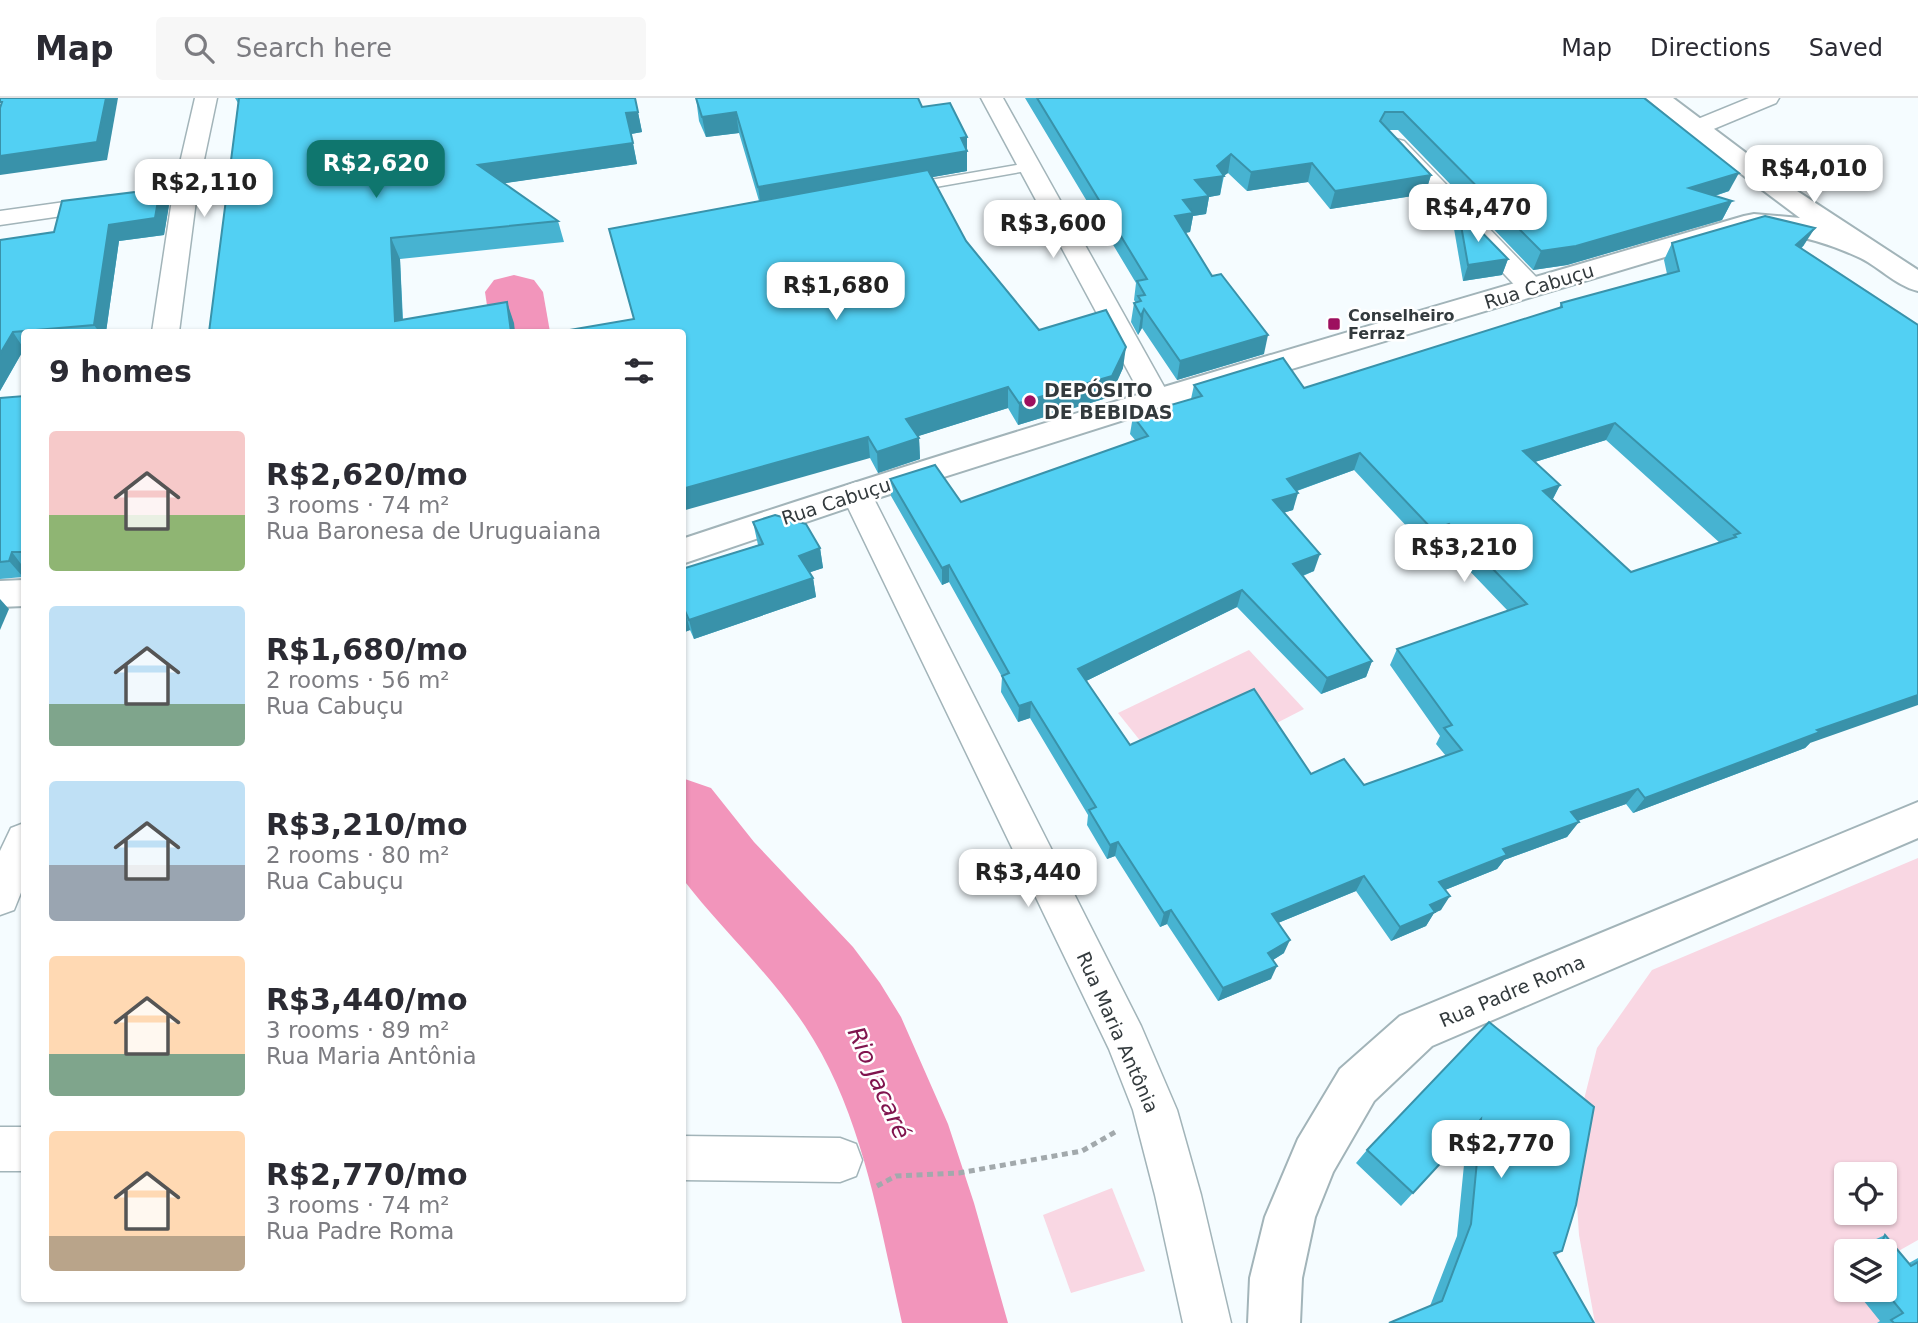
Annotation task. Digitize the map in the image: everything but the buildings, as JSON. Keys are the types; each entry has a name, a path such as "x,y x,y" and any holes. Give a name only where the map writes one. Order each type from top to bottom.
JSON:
{"street":[{"path":"165,329 185,193 205,98"},
{"path":"992,98 1157,399"},
{"path":"1658,98 1749,170 1861,248 1918,282"},
{"path":"1696,128 1768,98"},
{"path":"1389,138 1532,288"},
{"path":"1749,170 1764,201 1754,222"},
{"path":"158,196 185,193"},
{"path":"0,218 132,200"},
{"name":"Rua Cabuçu","path":"686,551 856,493 1157,399 1754,222 1796,225 1861,248"},
{"name":"Rua Maria Antônia","path":"856,493 1126,1040 1154,1110 1178,1195 1207,1323"},
{"path":"0,594 21,593"},
{"name":"Rua Padre Roma","path":"1274,1323 1276,1278 1290,1217 1314,1156 1357,1085 1416,1031 1918,819"},
{"path":"0,898 21,846"},
{"path":"0,1149 21,1149"},
{"path":"686,1158 840,1160"}],"lane":[{"path":"905,189 1028,167"}],"path":[{"path":"896,1176 959,1173 1082,1151 1154,1110"}],"shaded area":[{"path":"1249,650 1304,709 1170,778 1118,713"},
{"path":"1918,858 1918,1240 1897,1252 1897,1239 1834,1239 1834,1302 1887,1302 1883,1323 1595,1323 1579,1235 1573,1143 1597,1048 1652,970"},
{"path":"1112,1188 1145,1271 1071,1293 1043,1215"}],"waterway":[{"name":"Rio Jacaré","path":"514,292 520,329"},
{"name":"Rio Jacaré","path":"686,817 724,868 822,976 848,1013 868,1049 886,1086 913,1164 955,1323"}],"place":[{"name":"Conselheiro Ferraz","path":"1334,324"},
{"name":"DEPÓSITO DE BEBIDAS","path":"1030,401"}]}
